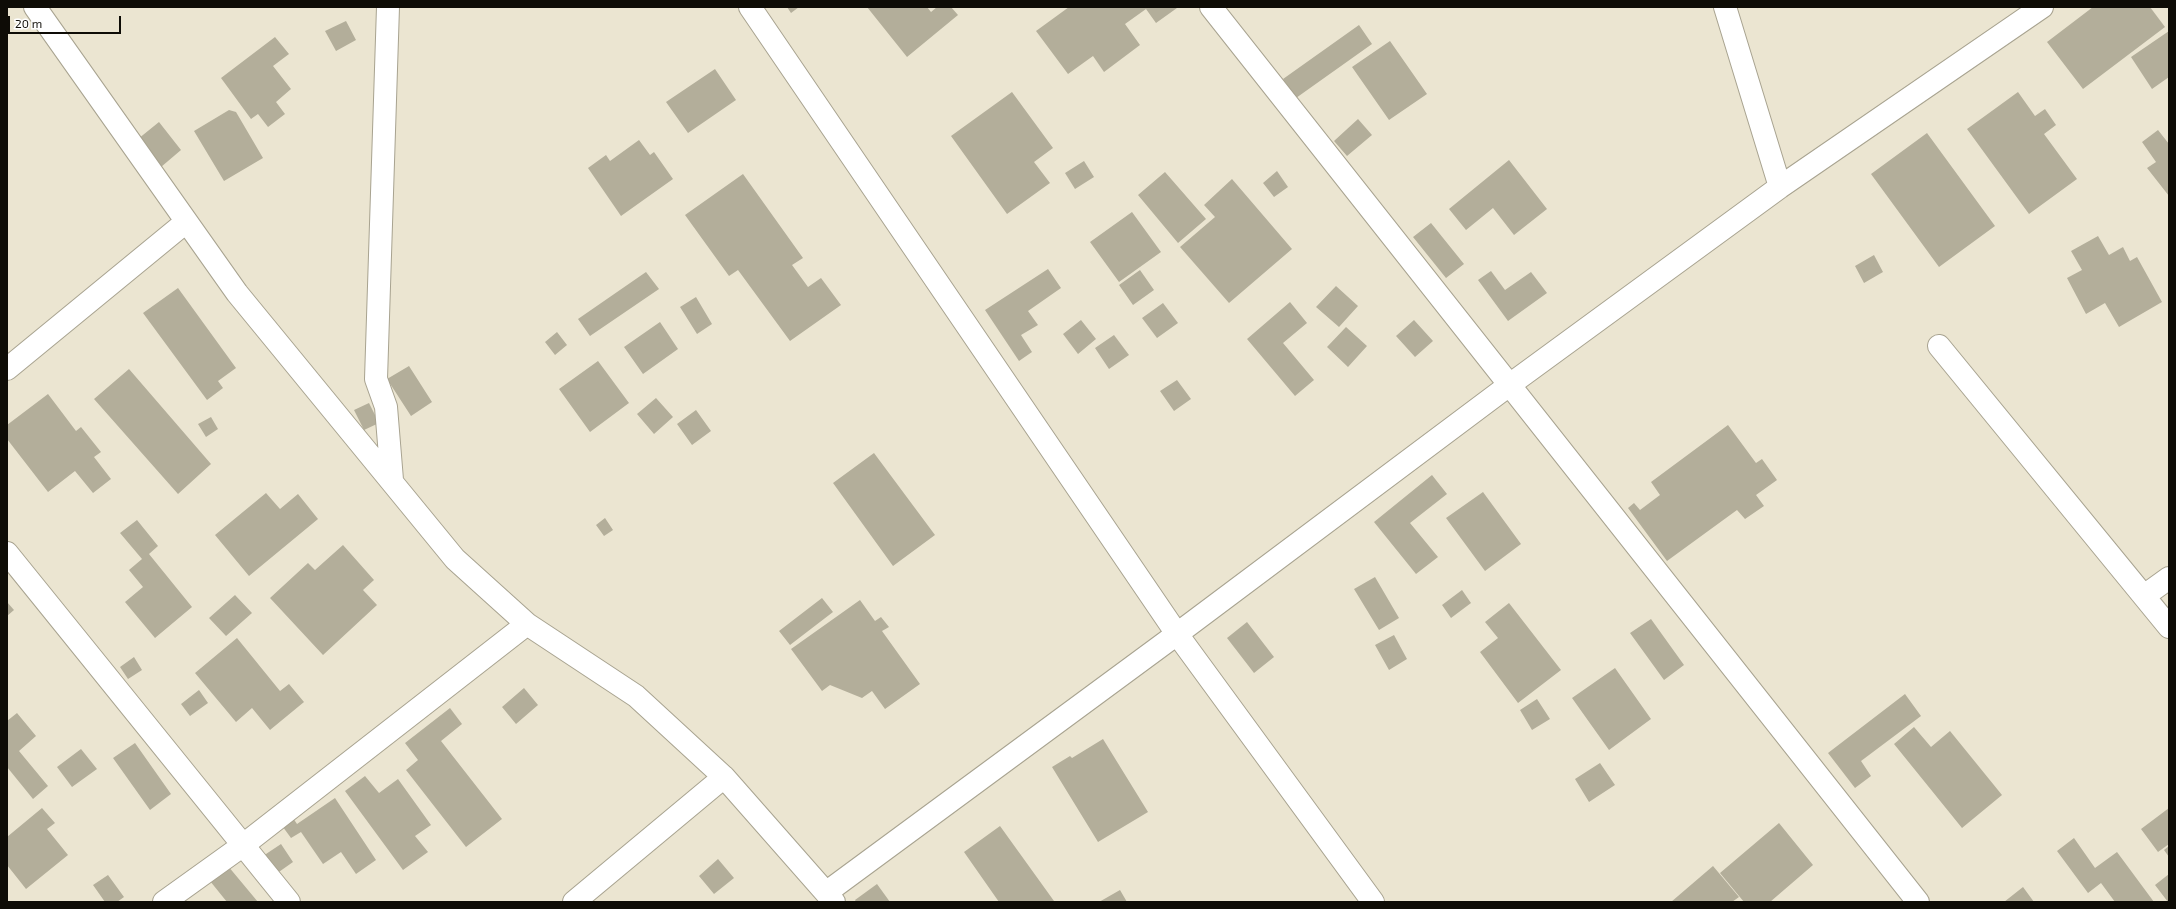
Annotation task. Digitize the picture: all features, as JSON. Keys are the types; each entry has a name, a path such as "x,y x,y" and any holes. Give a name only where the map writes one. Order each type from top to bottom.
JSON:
{"street":[{"path":"35,7 237,293 392,480 455,559 527,624 636,696 724,777 831,897 1177,634 1508,386 1780,187 2042,7"},
{"path":"388,7 376,379 386,407 392,480"},
{"path":"750,7 1177,634 1373,902"},
{"path":"1211,7 1508,386 1918,902"},
{"path":"1725,7 1780,187"},
{"path":"7,369 186,222"},
{"path":"1939,346 2169,627"},
{"path":"7,553 242,846 289,902"},
{"path":"2144,596 2169,578"},
{"path":"164,902 242,846 527,624"},
{"path":"574,902 724,777"}],"building":[{"path":"787,7 799,7 791,13"},
{"path":"867,7 927,7 931,12 937,7 951,7 958,15 907,57"},
{"path":"1069,7 1177,8 1156,23 1146,9 1125,24 1140,45 1104,72 1093,56 1068,74 1036,31"},
{"path":"2093,7 2150,7 2165,27 2083,89 2047,42"},
{"path":"346,21 356,40 336,51 325,31"},
{"path":"1359,25 1372,44 1296,98 1283,79"},
{"path":"2169,31 2169,77 2152,89 2131,57"},
{"path":"275,37 289,54 273,66 291,89 276,102 285,114 268,127 258,114 251,119 221,78"},
{"path":"1390,41 1427,94 1389,120 1352,67"},
{"path":"715,69 736,100 688,133 666,102"},
{"path":"1012,92 1053,148 1034,162 1050,183 1007,214 951,136"},
{"path":"2018,92 2035,116 2045,109 2056,125 2044,134 2077,179 2029,214 1967,129"},
{"path":"229,110 236,112 263,158 224,181 194,131"},
{"path":"1358,119 1372,135 1347,156 1334,141"},
{"path":"159,122 181,150 161,167 138,139"},
{"path":"2158,130 2169,144 2169,196 2147,168 2156,162 2142,142"},
{"path":"1927,133 1995,226 1939,267 1871,174"},
{"path":"639,140 650,155 654,152 673,179 621,216 588,168 606,155 610,161"},
{"path":"1509,160 1547,209 1514,235 1493,208 1466,230 1449,209"},
{"path":"1084,161 1094,177 1075,189 1065,173"},
{"path":"1277,171 1288,187 1274,197 1263,183"},
{"path":"1165,172 1206,219 1178,243 1138,195"},
{"path":"743,174 803,258 792,265 808,287 821,278 841,305 790,341 738,270 729,276 685,215"},
{"path":"1232,179 1292,249 1229,303 1180,247 1215,217 1204,205"},
{"path":"1132,212 1161,252 1119,282 1090,242"},
{"path":"1431,223 1464,264 1446,278 1413,237"},
{"path":"2098,236 2109,255 2123,247 2130,261 2137,257 2162,302 2119,327 2105,303 2086,314 2067,278 2082,270 2071,251"},
{"path":"1874,255 1883,272 1864,283 1855,266"},
{"path":"1048,269 1061,288 1028,311 1038,325 1021,335 1032,352 1019,361 985,310"},
{"path":"1140,270 1154,290 1133,305 1119,285"},
{"path":"1491,271 1505,290 1531,272 1547,293 1508,321 1478,280"},
{"path":"646,272 659,289 590,336 578,319"},
{"path":"1336,286 1358,306 1339,327 1316,307"},
{"path":"178,288 236,368 218,381 223,388 207,400 143,313"},
{"path":"696,297 712,324 697,334 680,307"},
{"path":"1290,302 1307,323 1283,343 1314,380 1295,396 1247,339"},
{"path":"1163,303 1178,323 1157,338 1142,318"},
{"path":"1081,320 1096,339 1078,354 1063,334"},
{"path":"1414,320 1433,341 1415,357 1396,336"},
{"path":"660,322 678,349 643,374 624,347"},
{"path":"1346,327 1367,346 1348,367 1327,347"},
{"path":"557,332 567,345 555,355 545,342"},
{"path":"1114,335 1129,355 1109,369 1095,348"},
{"path":"598,361 629,403 590,432 559,389"},
{"path":"409,366 432,402 411,416 387,379"},
{"path":"129,369 211,464 178,494 94,399"},
{"path":"1177,380 1191,399 1174,411 1160,391"},
{"path":"48,394 76,431 81,427 101,452 94,457 111,479 93,493 75,471 48,492 7,439 7,425"},
{"path":"656,398 673,417 654,434 637,414"},
{"path":"369,403 379,423 364,430 354,410"},
{"path":"696,410 711,431 692,445 677,424"},
{"path":"211,417 218,429 206,437 198,424"},
{"path":"1728,425 1756,463 1762,459 1777,480 1756,495 1764,506 1745,519 1737,510 1667,561 1628,508 1634,503 1640,510 1660,495 1651,482"},
{"path":"874,453 935,535 893,566 833,483"},
{"path":"1432,475 1447,494 1410,523 1438,557 1416,574 1374,522"},
{"path":"1483,492 1521,544 1485,571 1446,518"},
{"path":"266,493 280,509 298,494 318,519 249,576 215,535"},
{"path":"605,518 613,530 604,536 596,525"},
{"path":"137,520 158,546 149,554 192,607 155,638 125,602 143,587 129,570 142,559 120,533"},
{"path":"343,545 374,580 363,590 377,605 323,655 270,598 308,563 315,570"},
{"path":"1375,577 1399,618 1379,630 1354,589"},
{"path":"1462,590 1471,603 1451,618 1442,605"},
{"path":"235,595 252,613 226,636 209,618"},
{"path":"822,598 833,612 790,645 779,631"},
{"path":"860,600 875,621 881,617 889,627 882,631 920,684 885,709 872,691 862,698 830,685 822,691 791,649"},
{"path":"7,602 14,610 7,616"},
{"path":"1509,603 1561,670 1518,703 1480,652 1498,638 1485,622"},
{"path":"1651,619 1684,665 1664,680 1630,633"},
{"path":"1247,622 1274,657 1254,673 1227,638"},
{"path":"1394,635 1407,659 1389,670 1375,645"},
{"path":"237,638 280,691 289,684 304,702 270,730 252,708 236,722 195,673"},
{"path":"134,657 142,670 128,679 120,667"},
{"path":"1615,668 1651,719 1609,750 1572,698"},
{"path":"524,688 538,705 516,724 502,707"},
{"path":"199,690 208,703 190,716 181,704"},
{"path":"1905,694 1921,716 1861,761 1871,776 1855,788 1828,753"},
{"path":"1537,699 1550,719 1532,730 1520,710"},
{"path":"450,708 462,724 441,741 502,819 466,847 406,770 418,760 405,743"},
{"path":"17,713 36,736 19,751 48,786 33,799 7,767 7,721"},
{"path":"1914,727 1931,747 1950,731 2002,795 1962,828 1894,744"},
{"path":"1103,739 1148,812 1098,842 1052,767 1070,756 1072,758"},
{"path":"135,743 171,794 150,810 113,758"},
{"path":"81,749 97,769 72,787 57,767"},
{"path":"1600,763 1615,785 1589,802 1575,779"},
{"path":"365,776 379,793 398,779 431,825 415,836 428,852 403,870 345,791"},
{"path":"335,798 376,860 356,874 341,852 323,864 301,832 291,838 280,823 291,815 297,824"},
{"path":"42,808 55,823 47,829 68,855 26,889 7,865 7,837"},
{"path":"2169,808 2169,844 2158,852 2141,829"},
{"path":"1779,823 1813,865 1770,902 1744,902 1720,873"},
{"path":"1000,826 1054,901 999,902 964,852"},
{"path":"2074,838 2095,868 2117,852 2154,902 2115,902 2101,883 2088,893 2057,851"},
{"path":"281,844 293,862 276,874 263,856"},
{"path":"2169,846 2169,857 2164,850"},
{"path":"718,859 734,878 714,894 699,876"},
{"path":"228,866 258,902 227,902 210,881"},
{"path":"1713,866 1739,897 1732,902 1671,902"},
{"path":"2169,874 2169,902 2168,902 2155,885"},
{"path":"108,875 124,897 117,902 105,902 93,885"},
{"path":"877,884 890,902 856,902 855,900"},
{"path":"2023,887 2034,902 2004,902"},
{"path":"1120,890 1127,902 1099,902"}]}
